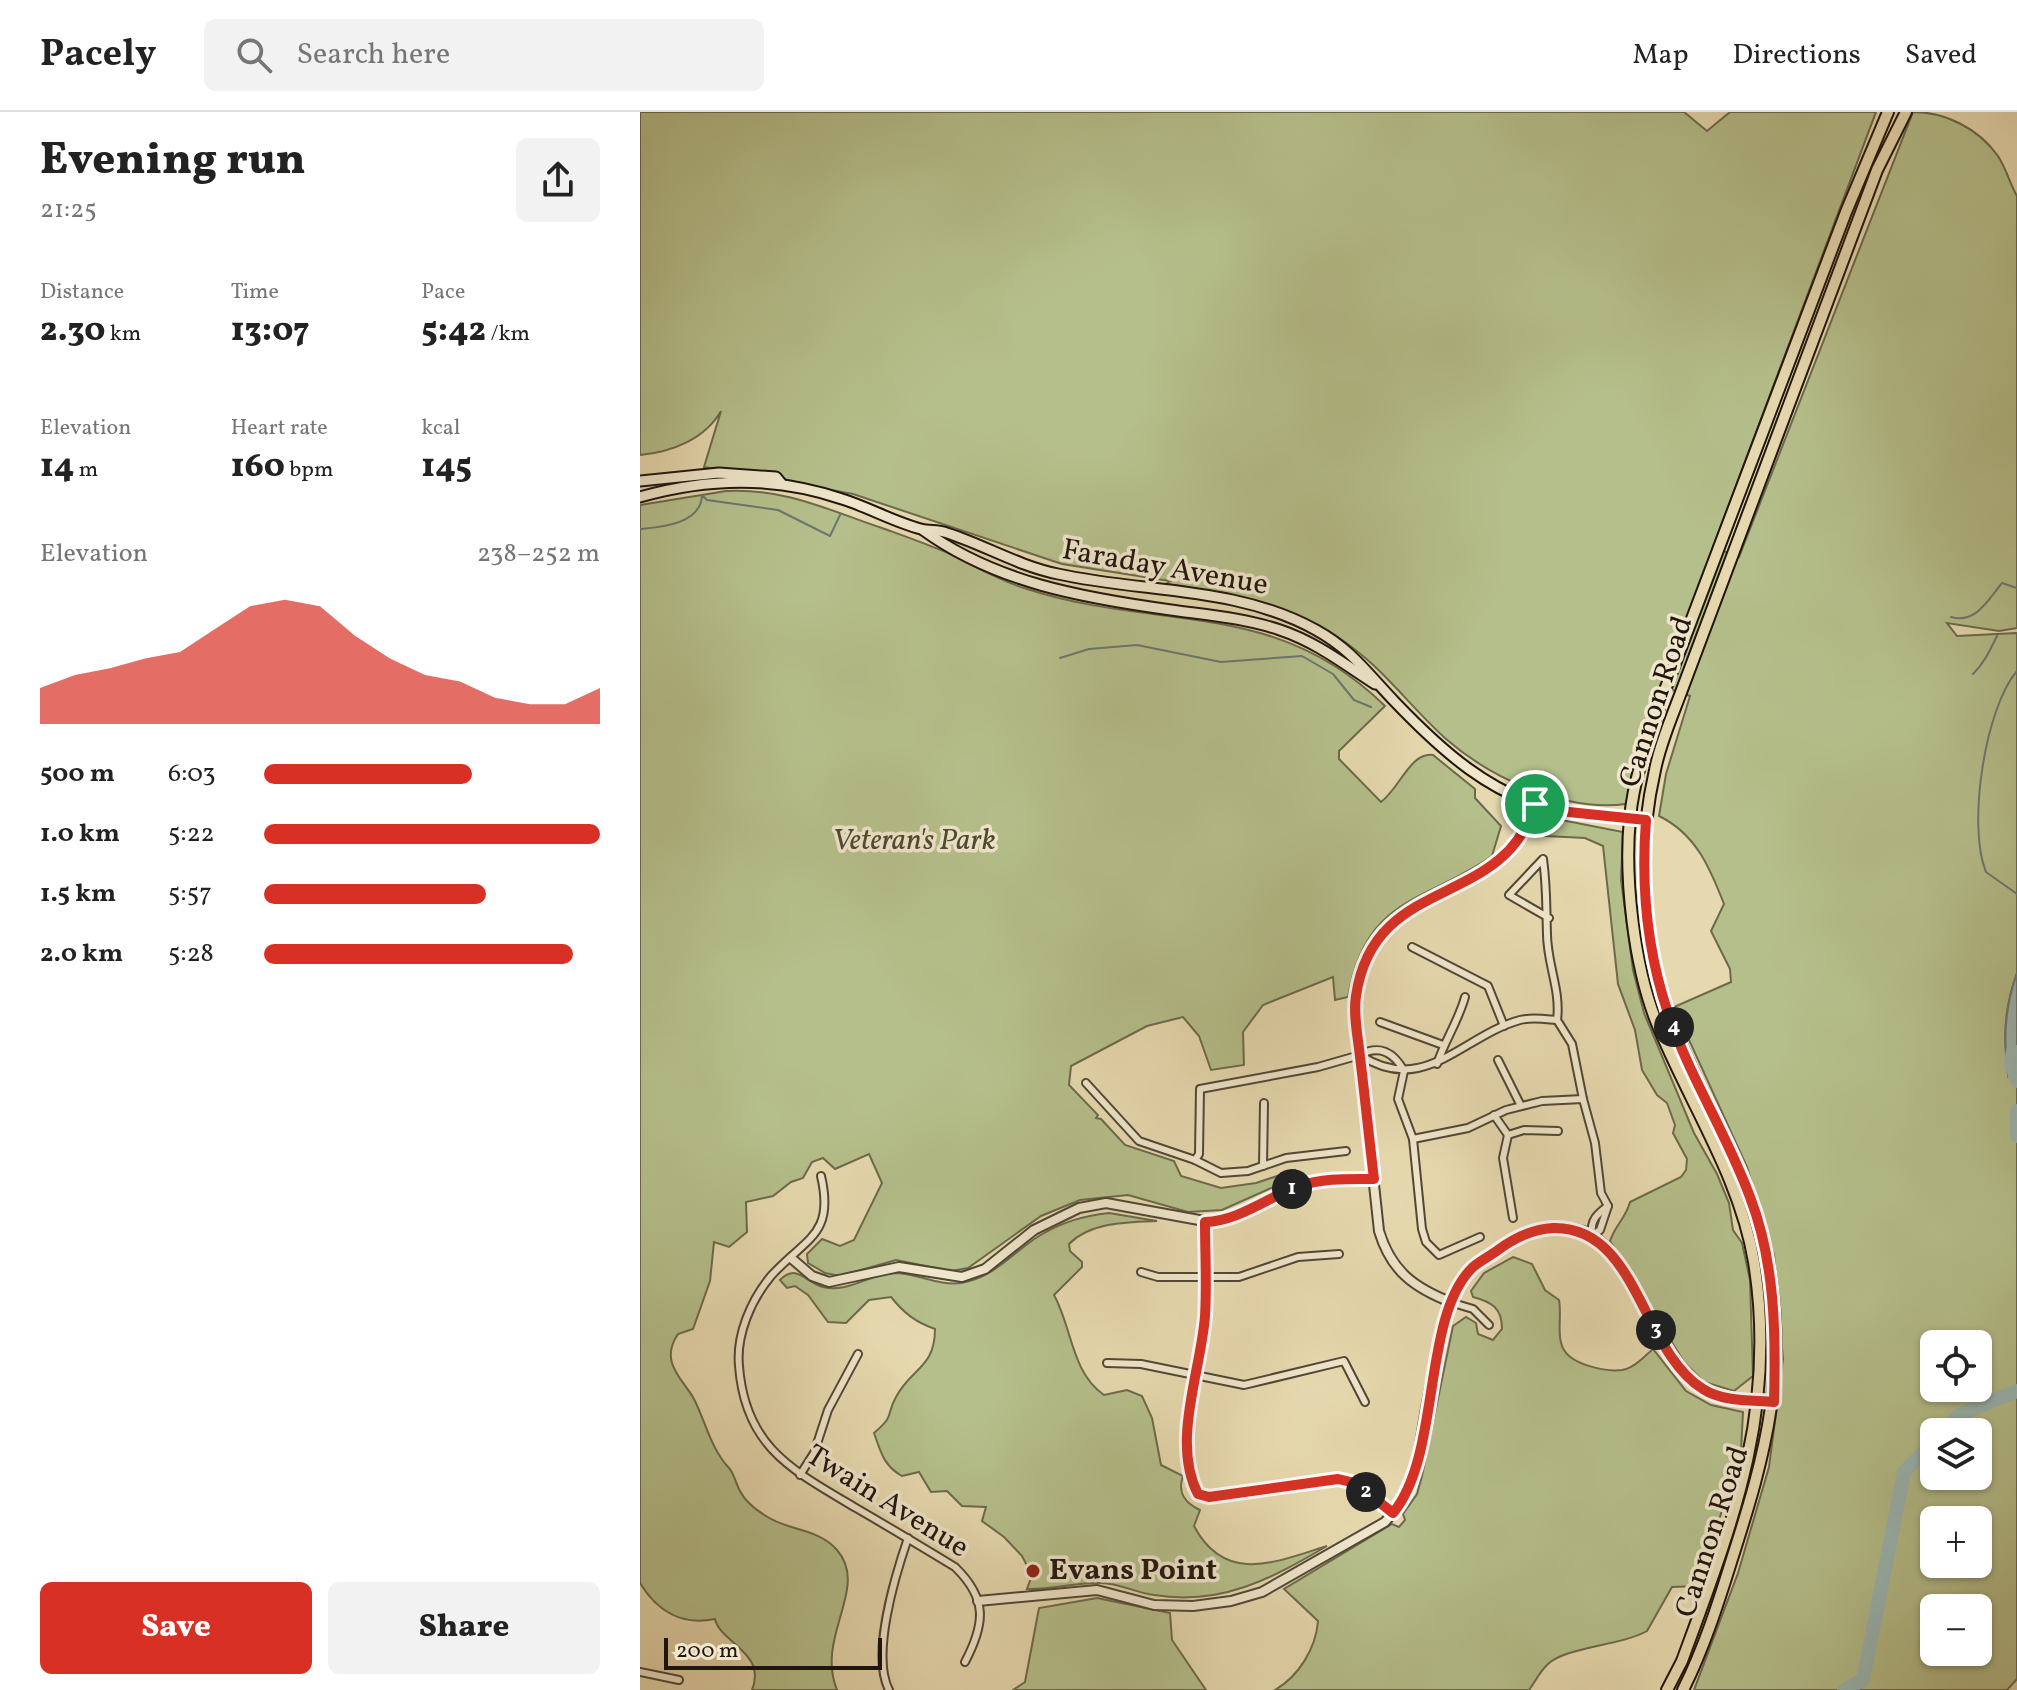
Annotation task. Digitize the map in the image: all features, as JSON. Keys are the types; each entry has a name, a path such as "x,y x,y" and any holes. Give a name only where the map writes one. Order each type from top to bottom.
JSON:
{"main road":[{"name":"Cannon Road","path":"1667,1690 1682,1661 1747,1469 1759,1401 1763,1347 1754,1260 1738,1203 1655,1019 1642,971 1632,899 1627,818 1642,758 1665,690 1846,212 1888,112"},
{"name":"Cannon Road","path":"1683,1690 1718,1604 1760,1472 1774,1402 1777,1347 1767,1257 1751,1199 1664,999 1645,898 1646,820 1657,761 1680,695 1877,170 1906,112"},
{"name":"Faraday Avenue","path":"640,481 719,473 776,477 781,483"},
{"name":"Faraday Avenue","path":"640,497 669,489 726,482 781,483 844,499 921,529 981,563 1057,592 1232,618 1278,629 1321,647 1381,688 1461,765 1493,785 1559,811 1646,820"},
{"name":"Faraday Avenue","path":"921,529 944,532 1014,561 1056,574 1230,598 1270,608 1316,630 1345,649 1368,668 1381,688"}],"street":[{"path":"1489,1325 1473,1309 1416,1286 1393,1264 1379,1231 1356,996 1374,946 1395,920 1409,909 1475,877 1506,857 1521,836 1535,804"},
{"path":"1549,918 1509,895 1543,859 1550,905 1549,918 1547,935 1560,1000 1557,1020 1572,1044 1595,1143 1601,1193 1608,1206 1596,1215 1590,1227 1592,1236"},
{"path":"1412,947 1488,986 1504,1026"},
{"path":"1437,1064 1443,1045 1458,1025 1465,997"},
{"path":"1360,1055 1371,1063 1404,1071 1437,1064 1504,1026 1531,1018 1557,1020"},
{"path":"1380,1022 1443,1045"},
{"path":"1195,1160 1199,1154 1200,1089 1318,1067 1370,1050 1387,1052 1397,1058 1404,1071 1398,1099 1413,1139 1426,1242 1439,1255 1480,1237"},
{"path":"1498,1060 1521,1106"},
{"path":"1086,1083 1139,1141 1195,1160 1221,1173 1263,1166 1286,1158 1346,1151"},
{"path":"1413,1139 1468,1128 1521,1106 1583,1099"},
{"path":"1263,1166 1264,1103"},
{"path":"1494,1115 1508,1135 1503,1158 1513,1218"},
{"path":"1508,1135 1524,1130 1558,1131"},
{"name":"Twain Avenue","path":"821,1176 826,1200 825,1218 759,1293 745,1321 738,1353 742,1398 768,1447 800,1475 955,1567 971,1582 978,1601 979,1635 965,1662"},
{"path":"791,1258 812,1276 829,1282 899,1267 962,1277 985,1269 1034,1230 1079,1208 1106,1203 1205,1222 1226,1219 1300,1186 1325,1180 1374,1179"},
{"path":"1205,1222 1205,1277 1198,1377 1186,1428 1193,1484 1198,1494 1209,1497 1338,1479 1355,1483 1393,1513"},
{"path":"978,1601 1097,1590 1154,1605 1193,1606 1231,1601 1262,1592 1364,1535 1393,1513 1414,1478 1446,1322 1472,1268 1508,1242 1541,1228 1572,1228 1592,1236 1616,1261 1688,1378 1716,1396 1774,1402"},
{"path":"1141,1272 1158,1277 1239,1277 1298,1257 1339,1254"},
{"path":"800,1475 814,1453 828,1410 858,1354"},
{"path":"1107,1363 1141,1364 1244,1385 1344,1361 1365,1402"},
{"path":"889,1690 881,1676 881,1657 908,1538"},
{"path":"640,1672 679,1680"}],"green space":[{"path":"640,112 1684,112 1707,131 1730,112 1876,112 1713,547 1739,557 1913,112 1949,119 1981,137 1998,156 2017,196 2017,628 1999,631 1947,623 1957,636 2017,633 2017,973 2007,1010 2005,1035 2009,1073 2017,1052 2017,1679 2007,1690 1694,1690 1738,1573 1769,1467 1783,1359 1774,1255 1747,1167 1674,1007 1731,982 1730,969 1711,931 1724,904 1713,878 1692,842 1672,823 1659,816 1666,774 1690,696 1660,686 1645,728 1626,804 1579,803 1530,790 1464,754 1354,649 1298,616 1256,601 1166,584 1170,581 1062,564 853,494 704,467 721,411 697,436 664,451 640,455"},
{"name":"Veteran's Park","path":"726,491 769,493 807,502 933,547 1027,589 1076,602 1258,632 1301,648 1343,671 1385,706 1339,751 1339,759 1381,802 1411,765 1418,759 1433,755 1475,789 1475,798 1501,826 1492,856 1421,895 1383,921 1368,939 1356,964 1348,997 1335,1000 1333,977 1263,1005 1243,1032 1244,1065 1211,1070 1199,1036 1183,1017 1147,1026 1071,1066 1069,1085 1098,1115 1096,1118 1101,1119 1125,1145 1174,1161 1181,1176 1221,1188 1256,1183 1295,1170 1296,1177 1222,1210 1188,1212 1128,1195 1080,1200 1041,1216 968,1268 951,1271 896,1260 840,1276 825,1273 808,1263 807,1254 822,1239 840,1246 854,1240 882,1183 869,1154 835,1169 823,1158 812,1162 803,1178 791,1182 773,1196 746,1202 747,1232 729,1247 714,1242 710,1281 693,1329 678,1334 673,1344 674,1369 694,1399 718,1453 731,1470 745,1498 758,1511 775,1521 829,1543 846,1565 846,1597 832,1651 832,1670 837,1690 752,1690 755,1677 753,1666 715,1619 692,1620 672,1614 662,1609 640,1583 640,505"},
{"path":"1546,817 1623,832 1621,880 1633,970 1644,1013 1694,1133 1729,1203 1733,1230 1742,1243 1750,1280 1753,1376 1734,1391 1704,1382 1684,1362 1610,1241 1630,1202 1681,1177 1686,1170 1687,1159 1673,1133 1675,1125 1667,1103 1657,1095 1642,1070 1635,1030 1618,984 1603,846 1585,838 1546,836"},
{"path":"1109,1213 1157,1221 1099,1227 1069,1244 1070,1251 1082,1262 1082,1267 1054,1295 1085,1374 1104,1395 1127,1390 1142,1396 1152,1418 1161,1465 1183,1476 1181,1488 1184,1497 1200,1510 1194,1526 1221,1556 1253,1564 1289,1558 1327,1546 1265,1579 1201,1597 1154,1595 1101,1583 1027,1589 1032,1575 1022,1556 1004,1537 982,1521 986,1507 962,1506 947,1491 931,1492 919,1472 902,1476 887,1463 874,1433 888,1419 902,1387 927,1360 935,1329 910,1316 891,1297 869,1300 846,1323 828,1322 808,1295 795,1286 787,1288 780,1280 796,1273 817,1285 832,1288 894,1273 944,1283 961,1283 983,1276 1056,1227"},
{"path":"1513,1257 1532,1264 1545,1290 1559,1300 1562,1345 1575,1360 1599,1369 1622,1370 1635,1365 1653,1349 1686,1391 1711,1405 1743,1412 1741,1451 1698,1586 1672,1587 1647,1631 1556,1658 1545,1667 1529,1690 1275,1690 1292,1677 1305,1660 1314,1641 1318,1621 1284,1589 1392,1524 1399,1527 1405,1520 1403,1514 1417,1494 1422,1476 1453,1326 1466,1317 1476,1323 1478,1334 1493,1340 1502,1329 1498,1311 1486,1301 1473,1297 1471,1291 1484,1273"},
{"path":"1097,1598 1170,1613 1172,1640 1206,1690 1013,1690 1025,1682 1039,1608"}],"water":[{"path":"2017,973 2017,1052 2008,1075 2006,1024"}],"waterway":[{"path":"640,529 669,525 688,518 700,505 702,495 707,500 778,510 830,536 840,515"},
{"path":"1951,617 1974,614 2002,583 2017,588"},
{"path":"1973,674 1997,636"},
{"path":"1060,658 1089,649 1137,645 1221,662 1302,656 1333,674 1354,700 1371,707"},
{"path":"2017,671 2006,688 1988,739 1982,768 1978,826 1986,872 2017,894"},
{"path":"2013,1051 2011,1063 2017,1081"},
{"path":"2017,1111 2017,1136"},
{"path":"1956,1418 2017,1391"},
{"path":"1844,1690 1863,1680 1904,1472 1920,1455"}],"place":[{"name":"Evans Point","path":"1033,1571"}],"route":[{"path":"1535,804 1559,811 1646,820 1645,898 1656,969 1668,1014 1751,1199 1767,1257 1777,1347 1774,1402 1716,1396 1692,1382 1677,1364 1616,1261 1599,1240 1572,1228 1541,1228 1508,1242 1472,1268 1459,1287 1446,1322 1414,1478 1403,1501 1393,1513 1355,1483 1338,1479 1209,1497 1198,1494 1193,1484 1186,1428 1198,1377 1205,1315 1205,1222 1226,1219 1300,1186 1325,1180 1374,1179 1355,1007 1362,971 1374,946 1395,920 1422,901 1475,877 1506,857 1521,836 1535,804"}]}
